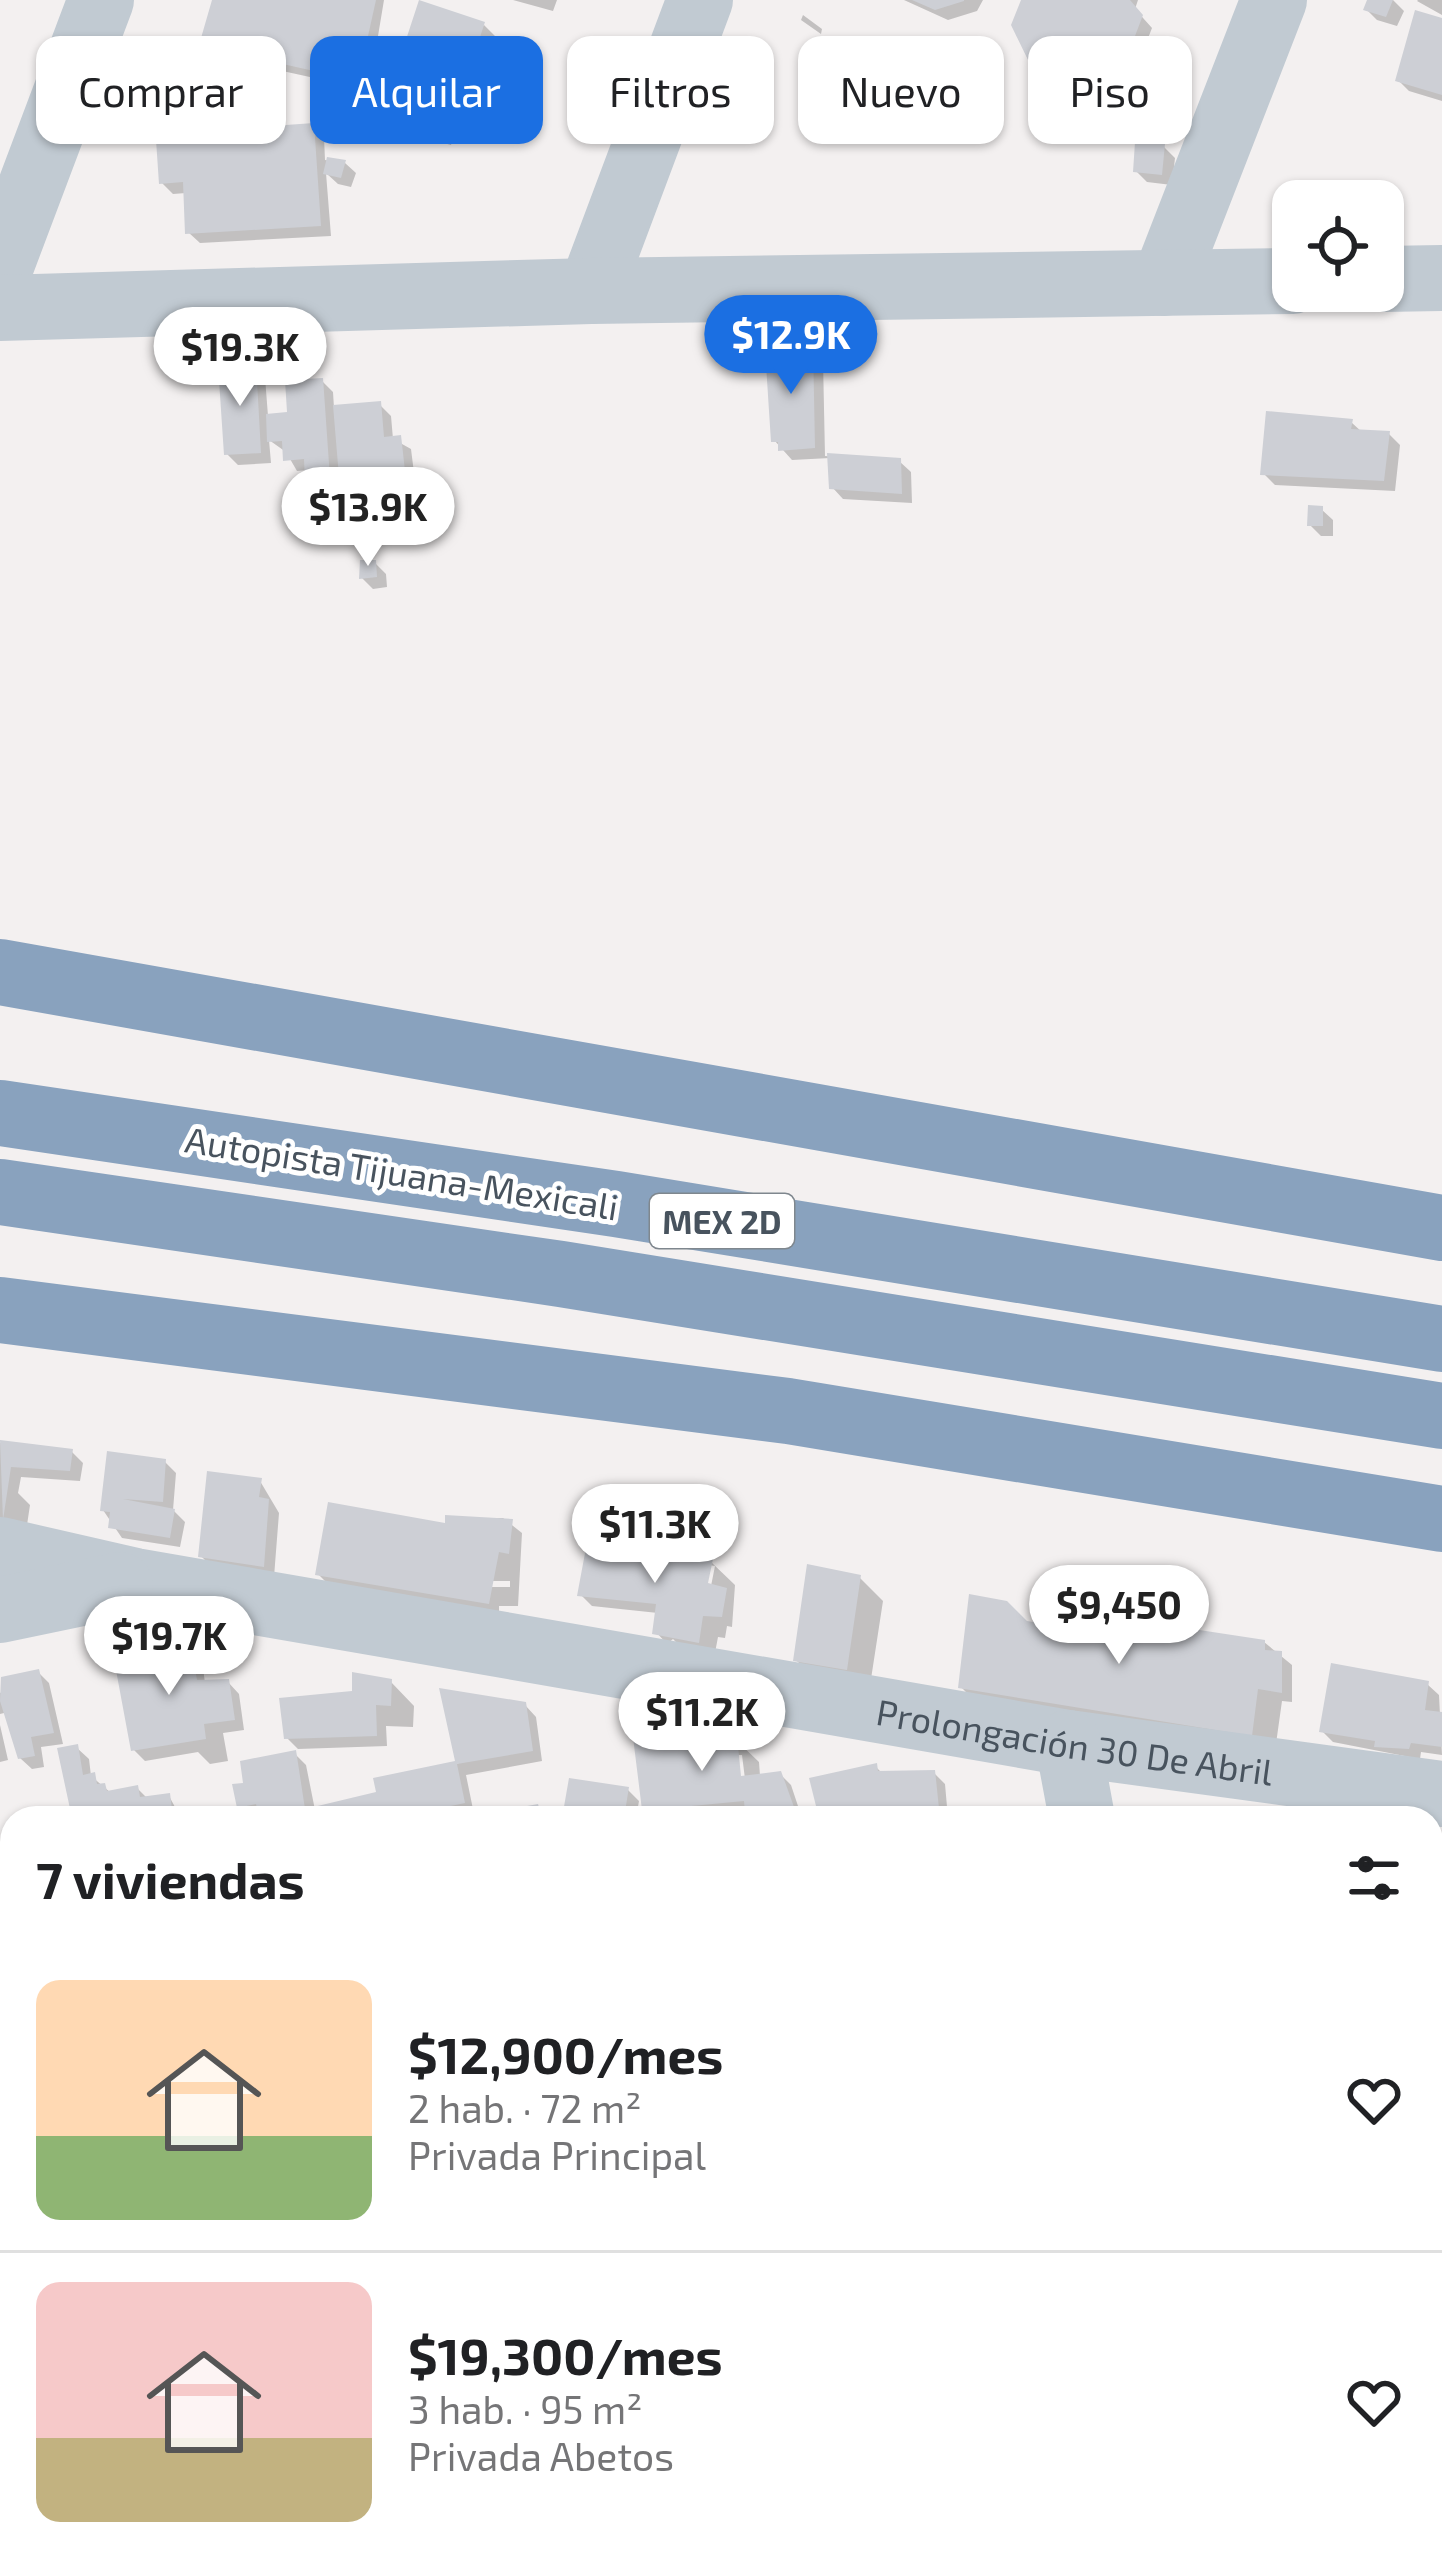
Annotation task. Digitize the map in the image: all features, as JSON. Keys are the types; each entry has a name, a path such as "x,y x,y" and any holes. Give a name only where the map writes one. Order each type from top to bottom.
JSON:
{"highway":[{"path":"0,972 1442,1228"},
{"name":"Autopista Tijuana-Mexicali","path":"0,1113 616,1204 1442,1340"},
{"name":"MEX 2D","path":"0,1192 585,1278 1442,1416"},
{"path":"0,1310 788,1411 1442,1519"}],"street":[{"path":"0,268 101,0"},
{"path":"591,291 700,0"},
{"path":"1164,283 1274,0"},
{"path":"1404,279 1442,278"},
{"path":"0,308 591,291 1272,281"},
{"name":"Prolongación 30 De Abril","path":"0,1550 135,1581 1068,1743 1442,1794"},
{"path":"0,1610 135,1581"},
{"path":"1068,1743 1080,1806"}],"building":[{"path":"212,0 376,0 368,36 310,36 310,70 286,65 286,36 202,36"},
{"path":"419,0 485,22 480,36 407,36"},
{"path":"912,0 964,0 964,1 935,10"},
{"path":"1021,0 1130,0 1143,15 1135,36 1028,36 1028,60 1011,25"},
{"path":"1367,0 1393,0 1386,17 1363,10"},
{"path":"1415,10 1442,18 1442,95 1395,81"},
{"path":"310,123 321,226 185,234 183,182 159,184 156,144 286,144 286,125"},
{"path":"1135,144 1165,144 1162,175 1133,172"},
{"path":"327,157 346,160 341,178 323,174"},
{"path":"813,345 815,448 778,451 778,442 771,442 765,349"},
{"path":"256,362 261,453 224,455 218,365"},
{"path":"323,378 330,478 305,481 304,459 283,461 282,441 267,442 266,414 287,412 285,380"},
{"path":"381,401 384,437 401,435 405,471 339,477 333,405"},
{"path":"1266,411 1353,419 1351,429 1390,431 1384,481 1260,475"},
{"path":"827,453 901,458 902,494 829,489"},
{"path":"1308,505 1323,506 1323,526 1307,526"},
{"path":"360,560 376,560 377,577 359,579"},
{"path":"0,1440 73,1449 70,1471 11,1467 3,1520"},
{"path":"107,1451 166,1459 163,1502 123,1499 175,1509 170,1538 108,1528 110,1512 100,1511"},
{"path":"207,1471 262,1478 259,1497 269,1499 264,1567 198,1557"},
{"path":"328,1502 445,1523 445,1515 513,1519 509,1554 499,1552 489,1604 315,1575"},
{"path":"588,1537 612,1544 610,1552 624,1555 625,1545 713,1559 708,1583 727,1588 722,1617 703,1616 699,1643 652,1634 656,1604 577,1596"},
{"path":"807,1564 861,1575 847,1670 793,1661"},
{"path":"969,1594 1007,1601 1027,1621 1070,1628 1072,1610 1149,1623 1148,1630 1172,1633 1173,1626 1265,1640 1265,1650 1282,1651 1282,1693 1258,1689 1252,1736 958,1688"},
{"path":"191,1646 197,1680 229,1679 235,1720 204,1724 206,1739 131,1751 113,1654"},
{"path":"1331,1663 1429,1681 1425,1710 1442,1712 1442,1747 1411,1743 1409,1749 1374,1747 1375,1741 1319,1732"},
{"path":"39,1669 54,1733 31,1737 35,1756 18,1759 0,1701 1,1677"},
{"path":"352,1672 392,1679 391,1706 376,1705 377,1736 284,1739 279,1698 352,1691"},
{"path":"439,1688 526,1702 533,1751 457,1764 465,1803 318,1806 376,1792 373,1778 455,1761"},
{"path":"631,1721 737,1736 741,1776 781,1771 794,1806 744,1806 744,1801 642,1806"},
{"path":"78,1744 83,1775 95,1772 97,1784 105,1783 107,1791 138,1785 140,1797 170,1793 172,1806 69,1806 57,1748"},
{"path":"296,1750 305,1806 237,1806 232,1784 243,1783 240,1761"},
{"path":"877,1763 878,1771 935,1770 939,1806 816,1806 809,1778"},
{"path":"569,1778 629,1787 626,1806 564,1806"}]}
